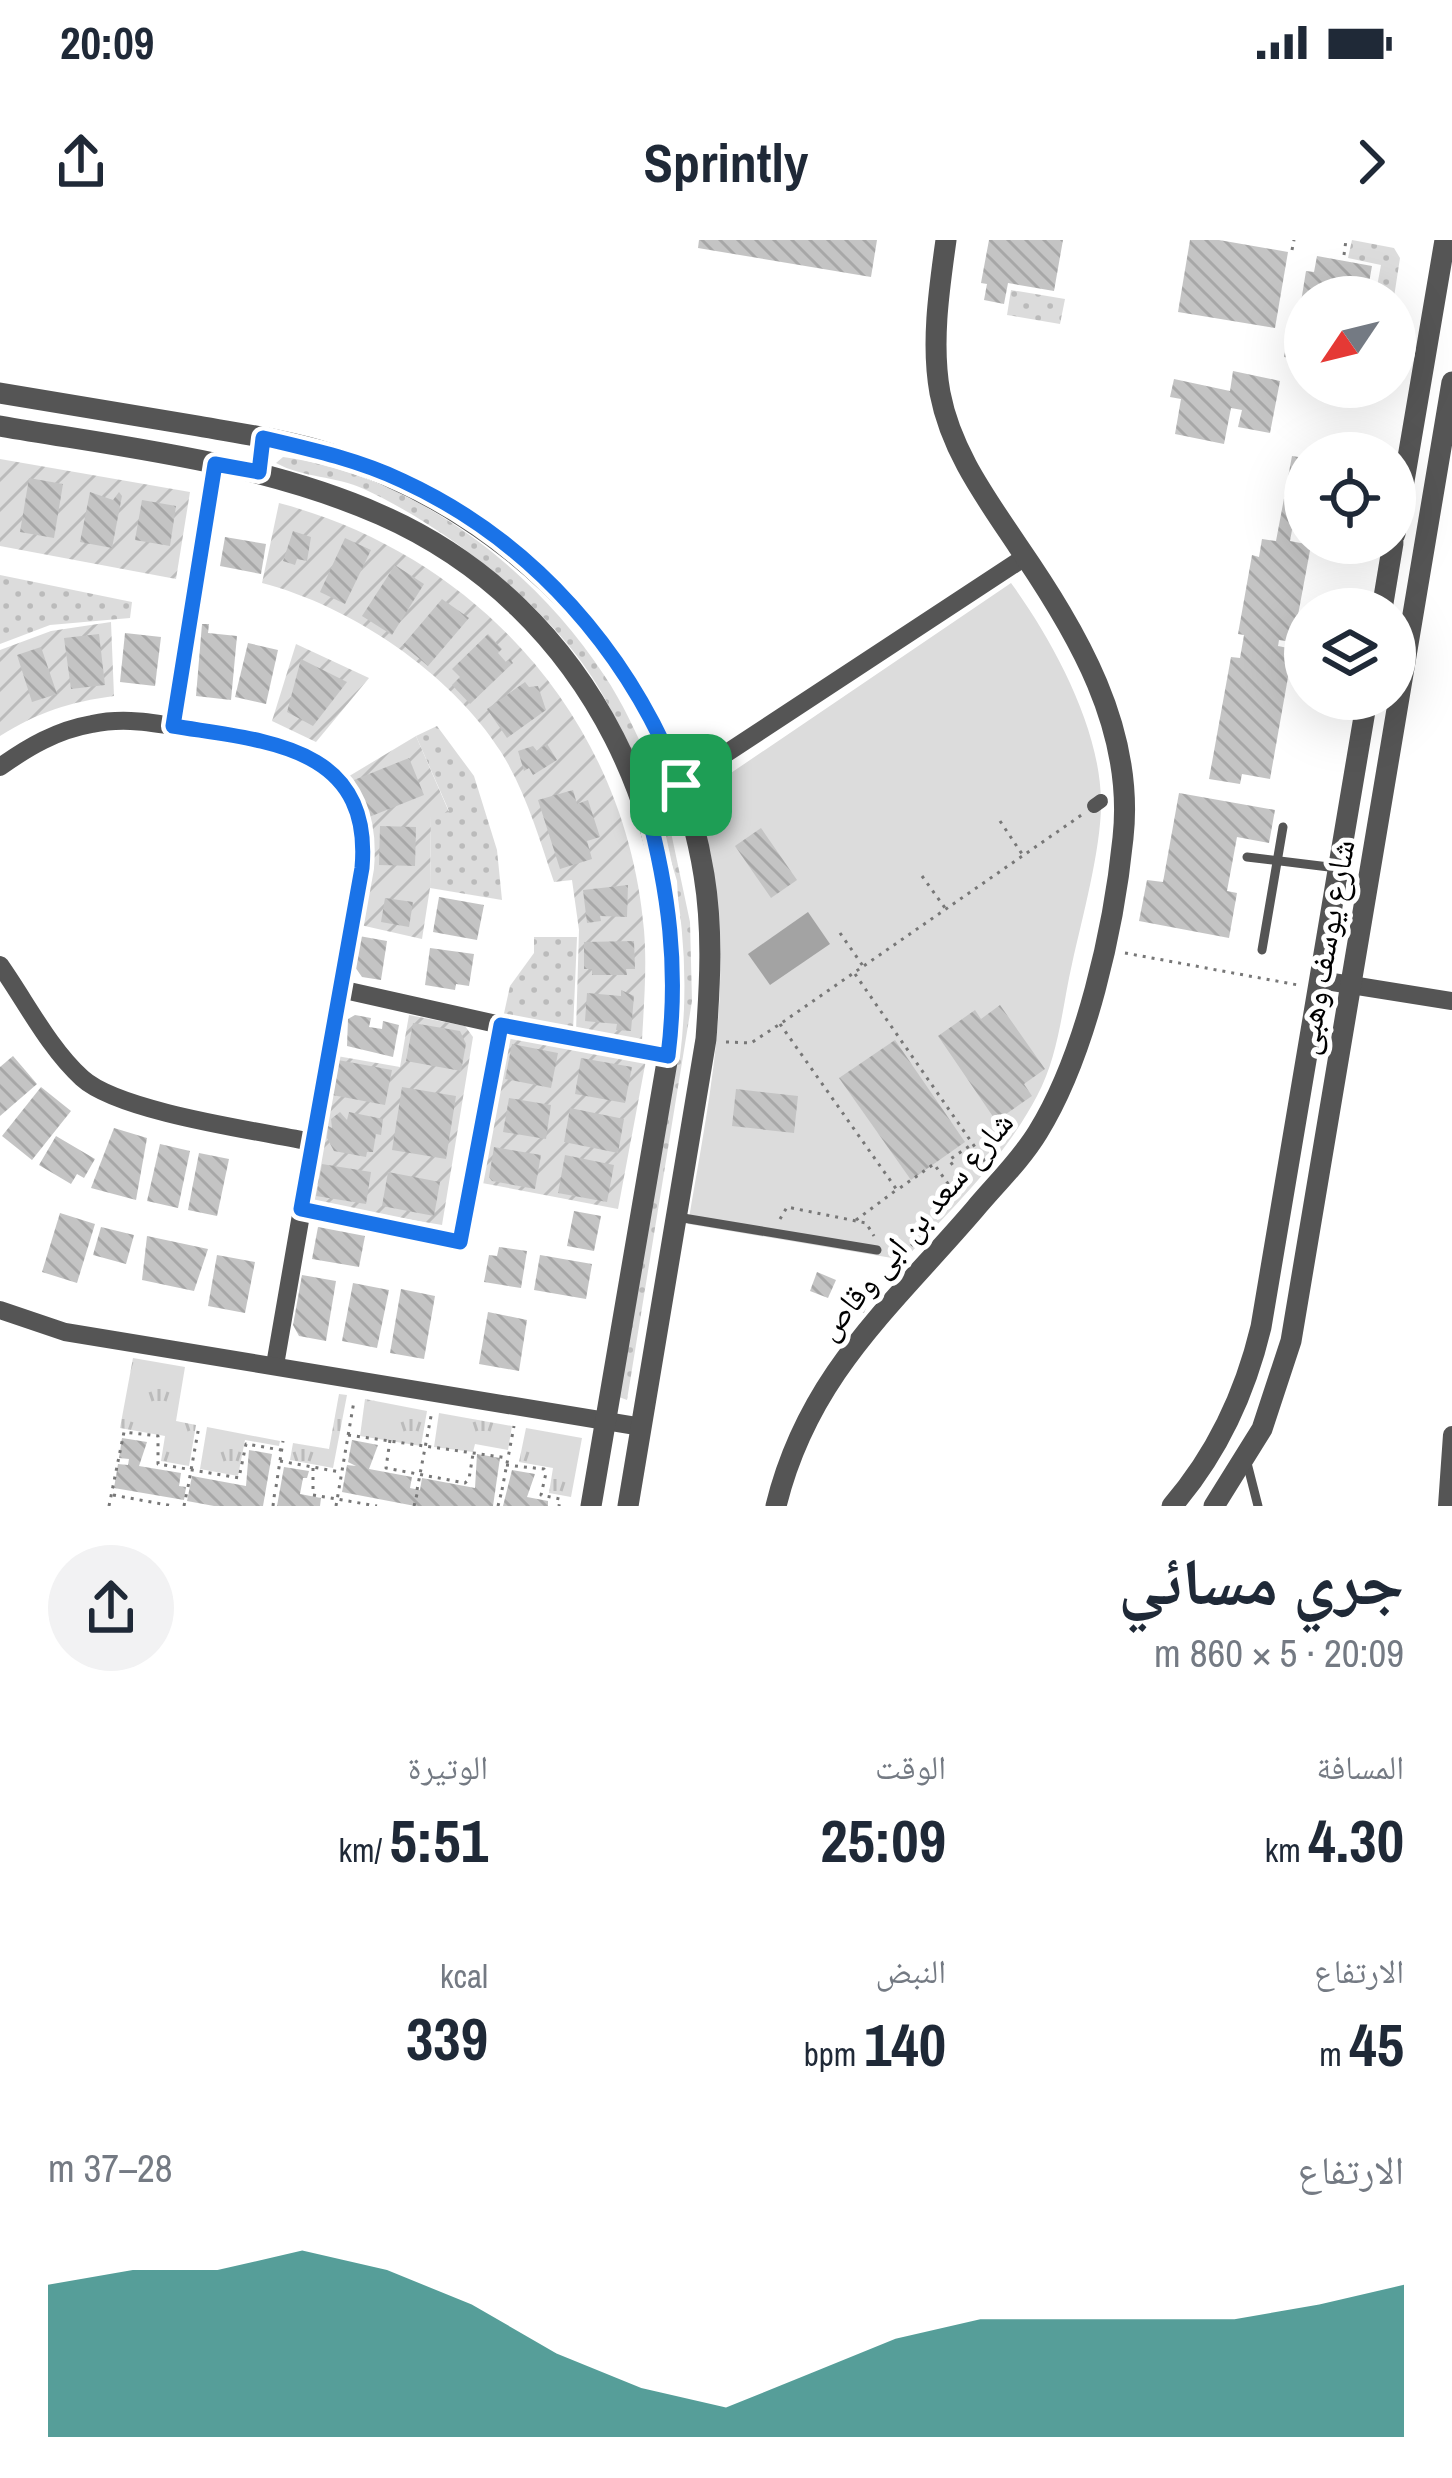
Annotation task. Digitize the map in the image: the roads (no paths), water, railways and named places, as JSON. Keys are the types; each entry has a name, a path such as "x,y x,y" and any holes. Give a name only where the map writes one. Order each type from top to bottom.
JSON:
{"street":[{"name":"شارع سعد بن ابى وقاص","path":"776,1506 807,1414 845,1357 1038,1133 1073,1053 1106,950 1124,835 1119,745 1083,648 964,463 940,393 936,337 946,240"},
{"path":"1412,432 1445,240"},
{"name":"شارع يوسف وهبى","path":"1214,1506 1246,1459 1274,1401 1291,1341 1452,382"},
{"path":"0,392 263,438 328,453 402,480 466,515 566,598 607,647 656,728 681,785 704,875 712,964 706,1039 628,1506"},
{"path":"0,426 259,472 384,516 442,548 495,587 542,633 582,684 616,740 646,806 664,872 674,982 668,1056 591,1506"},
{"path":"259,472 263,438"},
{"path":"646,806 1025,556"},
{"path":"0,767 52,736 92,724 136,720 299,750 326,767 346,790 359,819 363,852 275,1365"},
{"name":"شارع يوسف وهبى","path":"1172,1506 1227,1425 1255,1353 1364,720"},
{"path":"0,965 70,1065 96,1088 130,1103 313,1142"},
{"path":"1319,984 1452,1001"},
{"path":"301,1209 460,1242 501,1025 340,989"},
{"path":"0,1310 65,1331 641,1427"},
{"path":"1447,1506 1452,1435"}],"lane":[{"path":"1262,950 1283,827"},
{"path":"1247,857 1339,868"},
{"path":"677,1217 880,1250"},
{"path":"1246,1459 1258,1506"}]}
